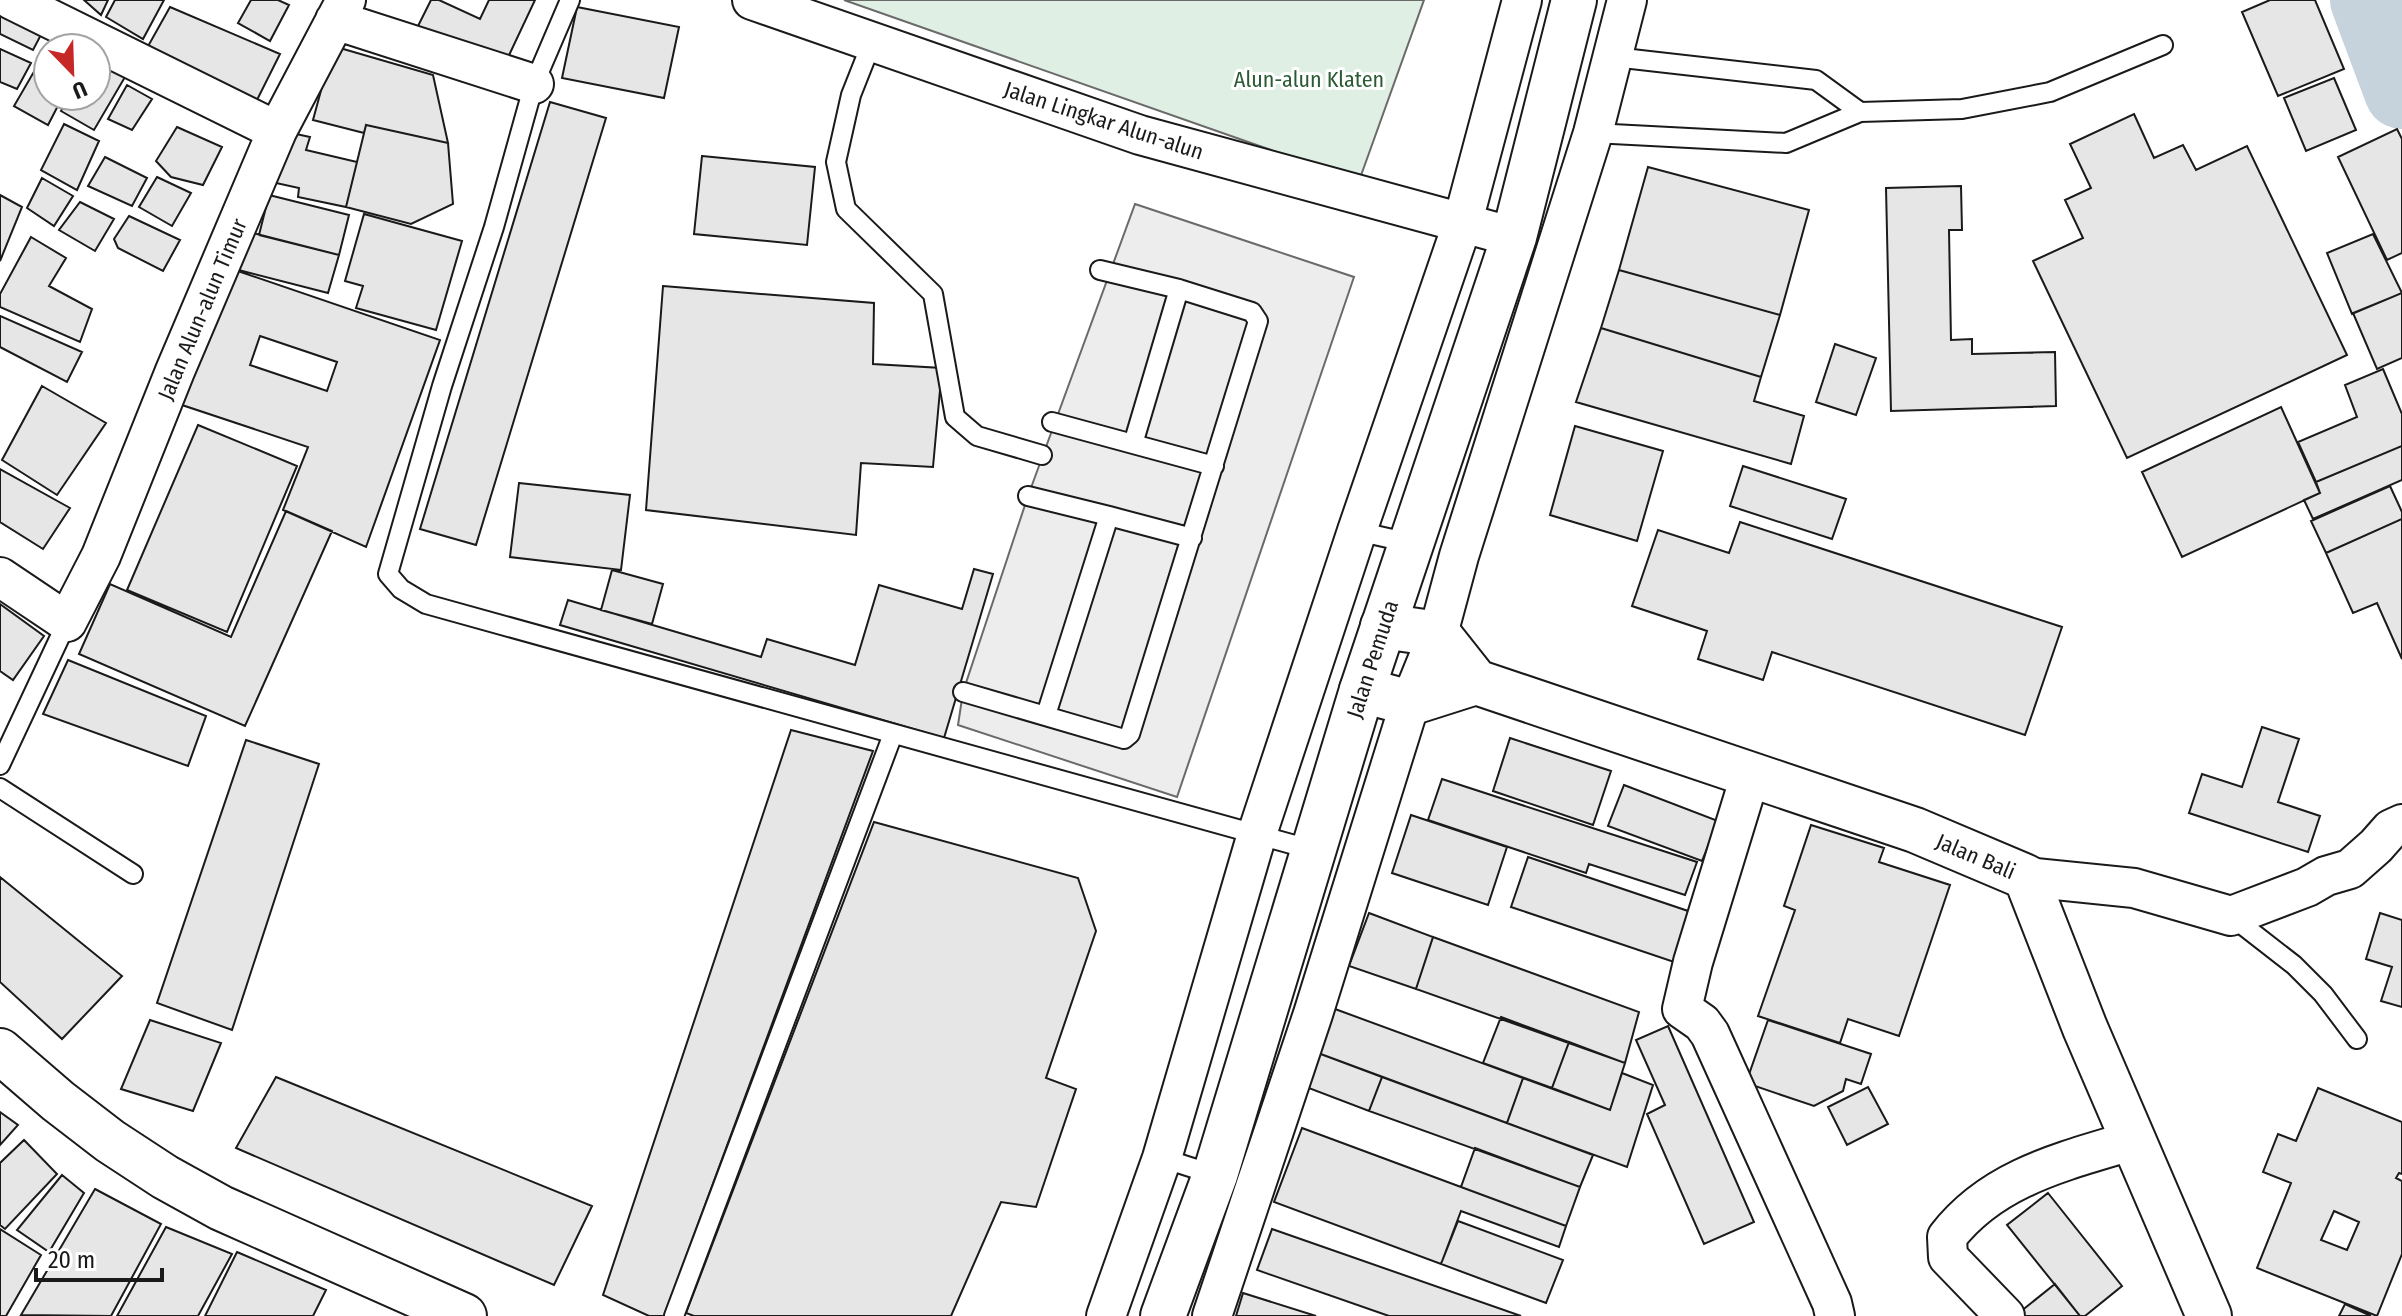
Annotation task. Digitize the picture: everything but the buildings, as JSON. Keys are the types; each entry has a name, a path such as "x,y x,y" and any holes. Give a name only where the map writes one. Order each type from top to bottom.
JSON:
{"main road":[{"name":"Jalan Pemuda","path":"1163,1316 1215,1175 1362,690 1514,237 1574,0"},
{"path":"1362,690 1410,703 1476,682 1438,634 1383,626"},
{"name":"Jalan Bali","path":"1476,682 1915,830 2026,877 2085,1028 2209,1316"},
{"path":"0,1051 79,1117 165,1177 221,1208 464,1316"}],"street":[{"path":"12,0 277,131"},
{"name":"Jalan Lingkar Alun-alun","path":"752,0 1140,135 1514,237"},
{"path":"1106,1316 1162,1158 1257,834 1462,225 1522,0"},
{"path":"1212,1316 1313,1014 1410,703 1438,634 1459,556 1593,133 1627,0"},
{"path":"340,10 534,84"},
{"name":"Jalan Alun-alun Timur","path":"67,622 101,556 175,371 277,131 340,10"},
{"path":"0,577 67,622"},
{"path":"1751,773 1693,962 1682,1009 1702,1023 1710,1034 1832,1303 1835,1316"},
{"path":"2026,877 2134,888 2231,916 2350,869 2391,829 2402,824"},
{"path":"2005,1316 1948,1257 1947,1237 1960,1220 2010,1182 2040,1169 2134,1140"}],"lane":[{"path":"570,0 534,84 494,227 442,386 388,574 401,589 426,604 1313,850"},
{"path":"872,42 851,95 836,162 846,209 933,294 955,417 977,436 1042,455"},
{"path":"1593,133 1786,143 1860,112 1962,109 2050,92 2163,45"},
{"path":"1614,57 1816,80 1860,112"},
{"path":"963,692 1124,739 1130,734 1258,321 1252,312 1179,289 1100,270"},
{"path":"1133,444 1179,289"},
{"path":"1052,422 1214,466"},
{"path":"1028,496 1192,538"},
{"path":"1046,715 1109,516"},
{"path":"1357,531 1410,543"},
{"path":"0,765 67,622"},
{"path":"674,1316 893,734"},
{"path":"0,788 133,874"},
{"path":"2231,916 2294,965 2323,994 2357,1039"},
{"path":"1162,1158 1215,1175"}],"green space":[{"name":"Alun-alun Klaten","path":"844,0 1424,0 1359,181"}],"shaded area":[{"path":"1135,204 1354,277 1177,797 958,725 963,692 1028,496"}],"waterway":[{"path":"2368,0 2402,91"}]}
